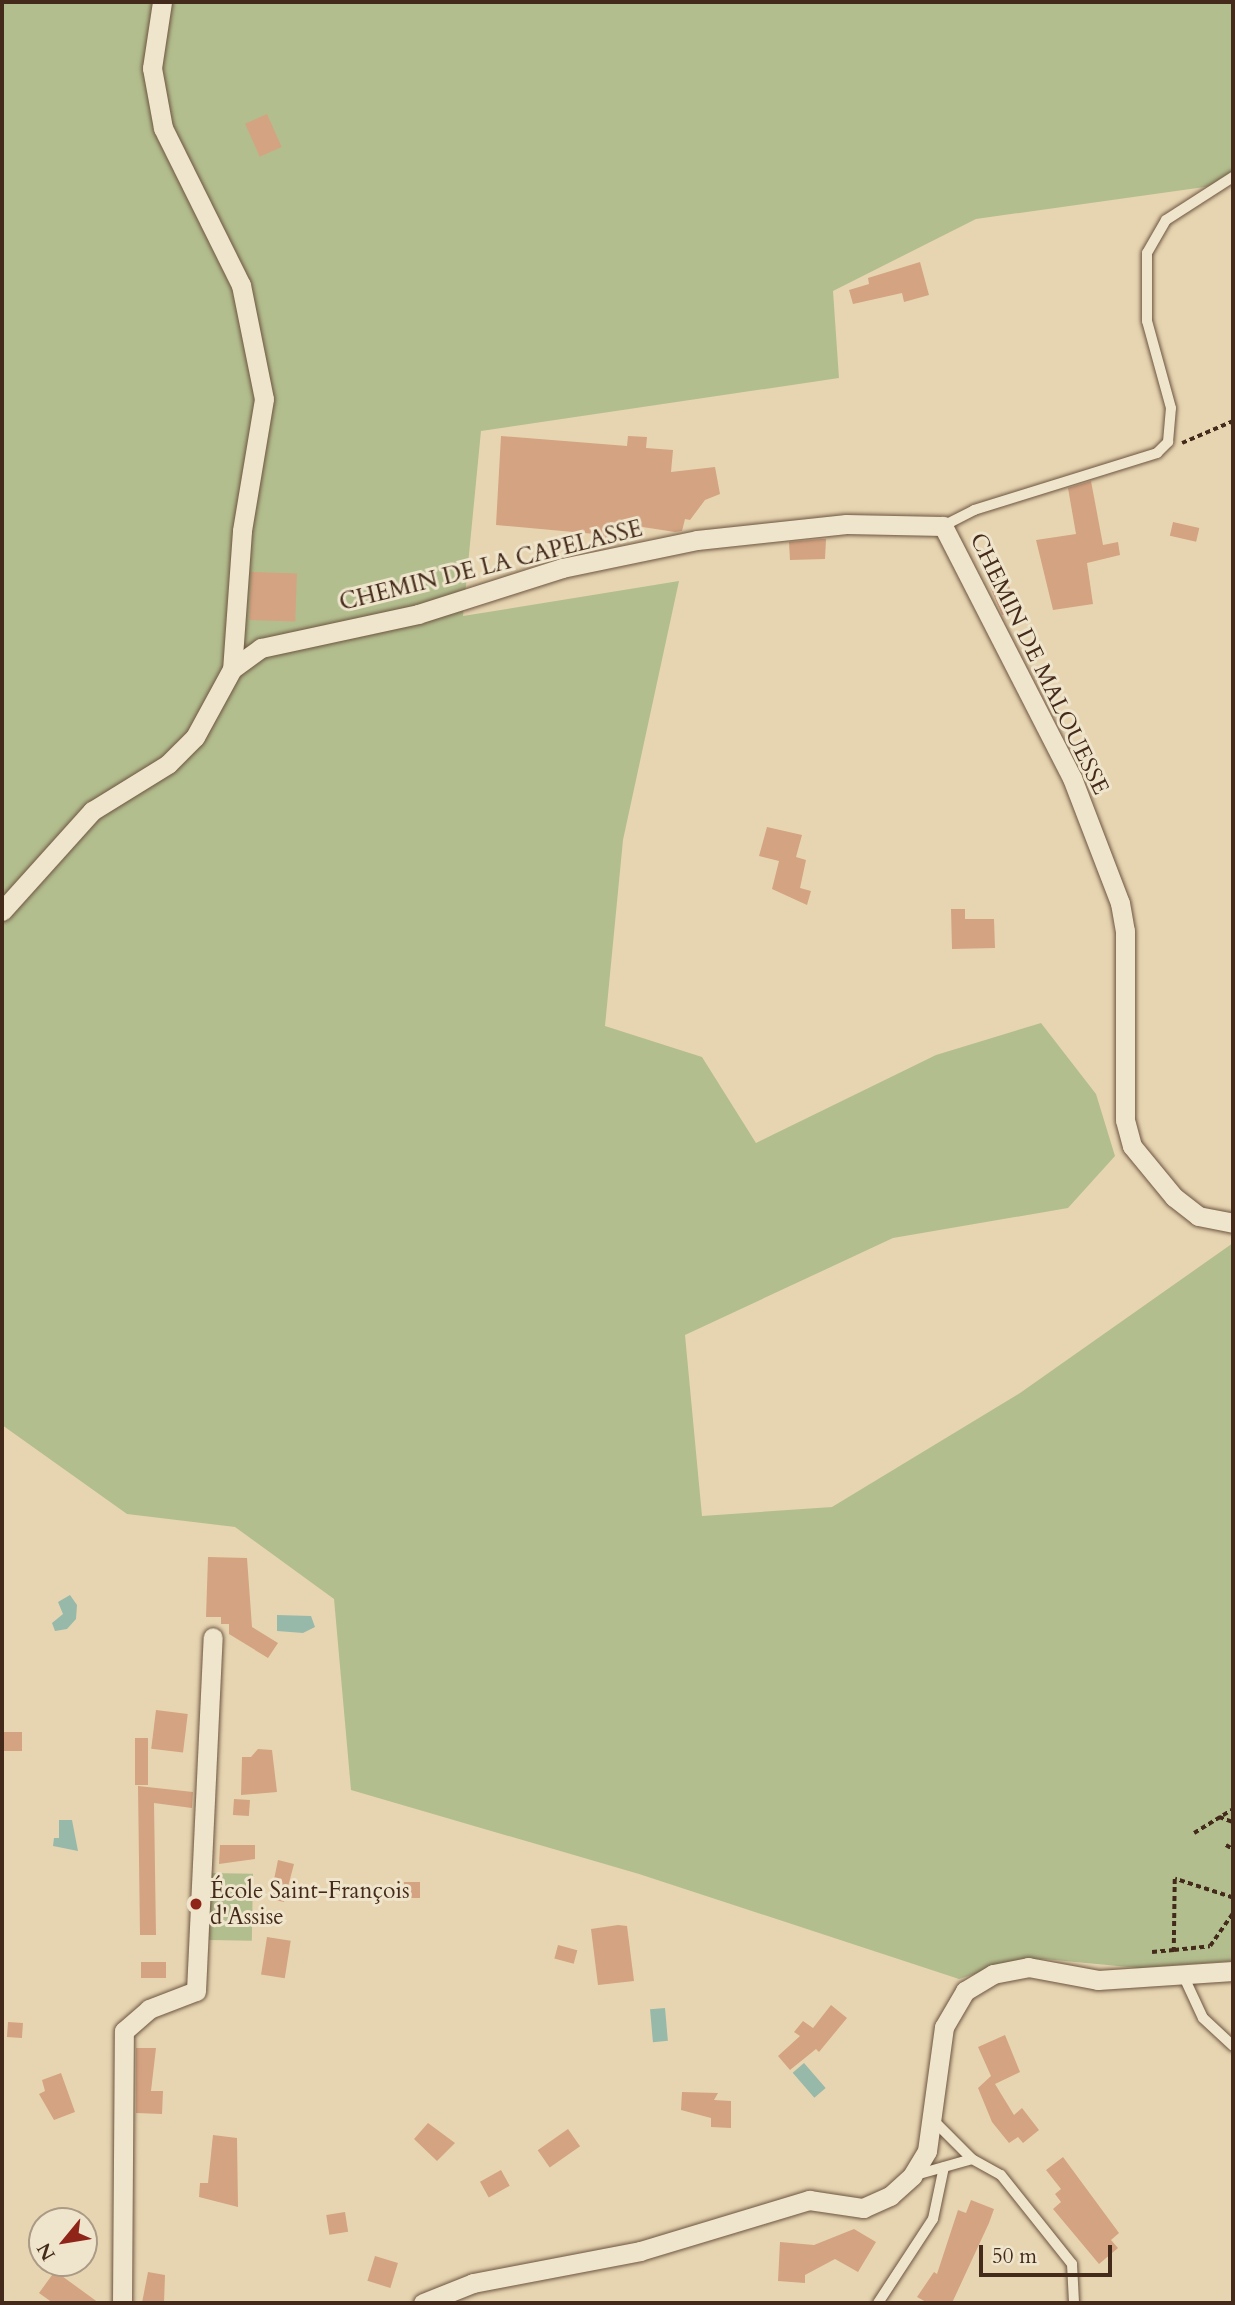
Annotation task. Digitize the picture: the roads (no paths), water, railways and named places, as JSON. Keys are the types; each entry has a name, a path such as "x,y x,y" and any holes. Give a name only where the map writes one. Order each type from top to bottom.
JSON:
{"street":[{"path":"162,2 152,68 163,128 241,285 264,399 242,531 232,669"},
{"name":"CHEMIN DE LA CAPELASSE","path":"2,911 92,811 168,764 195,737 232,669 242,658 284,639 365,627 562,568 697,540 846,524 943,526"},
{"name":"CHEMIN DE MALOUESSE","path":"943,526 1072,778 1120,903 1125,931 1125,1120 1132,1146 1174,1197 1198,1216 1233,1223"},
{"path":"122,2303 124,2031 149,2009 196,1991 213,1637"},
{"path":"423,2303 473,2283 640,2251 809,2200 863,2208 890,2196 912,2176 927,2151 944,2027 965,1991 993,1974 1028,1967 1098,1980 1233,1971"}],"lane":[{"path":"943,526 974,510 1157,453 1168,442 1171,408 1147,321 1147,253 1166,220 1233,177"},
{"path":"1183,1975 1203,2018 1233,2046"},
{"path":"933,2120 972,2159 1001,2175 1072,2264 1074,2303"},
{"path":"912,2176 972,2159"},
{"path":"878,2303 933,2219 944,2167"}],"place":[{"name":"École Saint-François d'Assise","path":"196,1904"}]}
